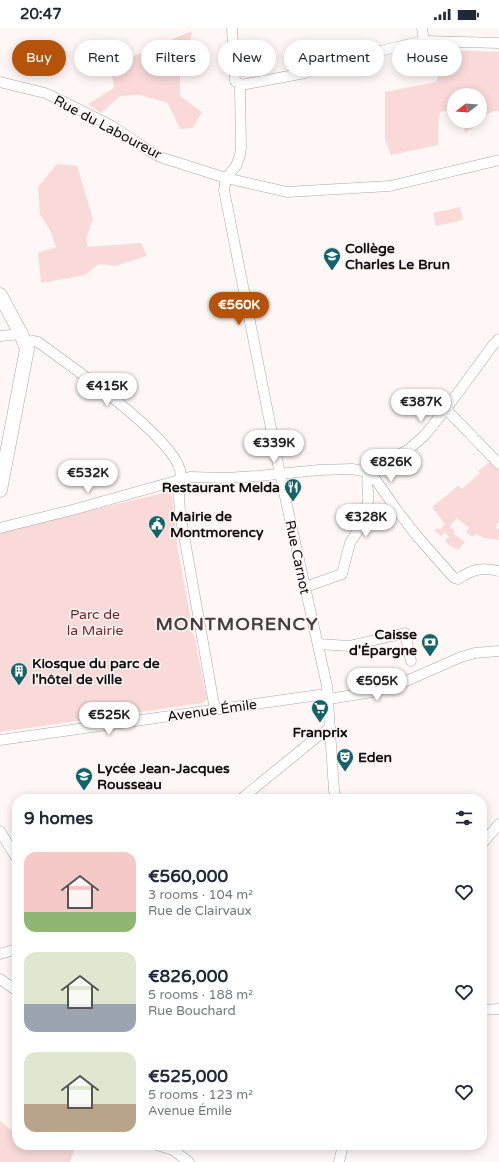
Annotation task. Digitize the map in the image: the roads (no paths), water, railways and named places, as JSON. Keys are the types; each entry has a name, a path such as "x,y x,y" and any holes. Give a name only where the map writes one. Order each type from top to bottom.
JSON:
{"main road":[{"path":"0,295 27,347 0,490"}],"street":[{"path":"232,28 235,81 241,85 305,73 335,61 392,48"},
{"path":"422,28 424,40"},
{"path":"462,42 499,43"},
{"name":"Rue du Laboureur","path":"0,82 45,93 112,126 160,157 226,178 287,192 390,186 499,160"},
{"path":"226,178 236,166 240,155 241,85"},
{"name":"Rue Carnot","path":"226,178 224,190 280,474 327,686 335,794"},
{"path":"0,336 23,338 38,342 135,416 164,444 178,463 181,480 179,495 180,513 215,710"},
{"path":"305,587 342,574 350,543 364,521 368,501 367,481 369,472 409,449 431,429 497,345"},
{"path":"446,409 499,464"},
{"path":"0,528 72,510 190,477 226,478 319,470 361,470 369,472 373,476 416,535 454,578 458,579 470,571 479,569 487,568 499,571"},
{"path":"364,521 372,523 385,517 396,509"},
{"path":"318,644 349,646 405,633 415,668"},
{"name":"Avenue Émile","path":"0,740 319,695 335,698 372,692 399,684 415,668 475,653 499,651"},
{"path":"247,794 330,728"},
{"path":"487,838 499,824"},
{"path":"0,832 12,851"},
{"path":"0,954 12,950"},
{"path":"0,979 12,987"},
{"path":"487,1010 499,1009"},
{"path":"175,1150 188,1162"},
{"path":"339,1162 342,1150"}],"place":[{"name":"Collège Charles Le Brun","path":"332,271"},
{"name":"Restaurant Melda","path":"293,502"},
{"name":"Mairie de Montmorency","path":"157,539"},
{"name":"Caisse d'Épargne","path":"430,657"},
{"name":"Kiosque du parc de l'hôtel de ville","path":"19,686"},
{"name":"Franprix","path":"320,723"},
{"name":"Eden","path":"345,772"},
{"name":"Lycée Jean-Jacques Rousseau","path":"84,791"}],"district":[{"name":"MONTMORENCY","path":"237,624"}],"park label":[{"name":"Parc de la Mairie","path":"95,622"}]}
